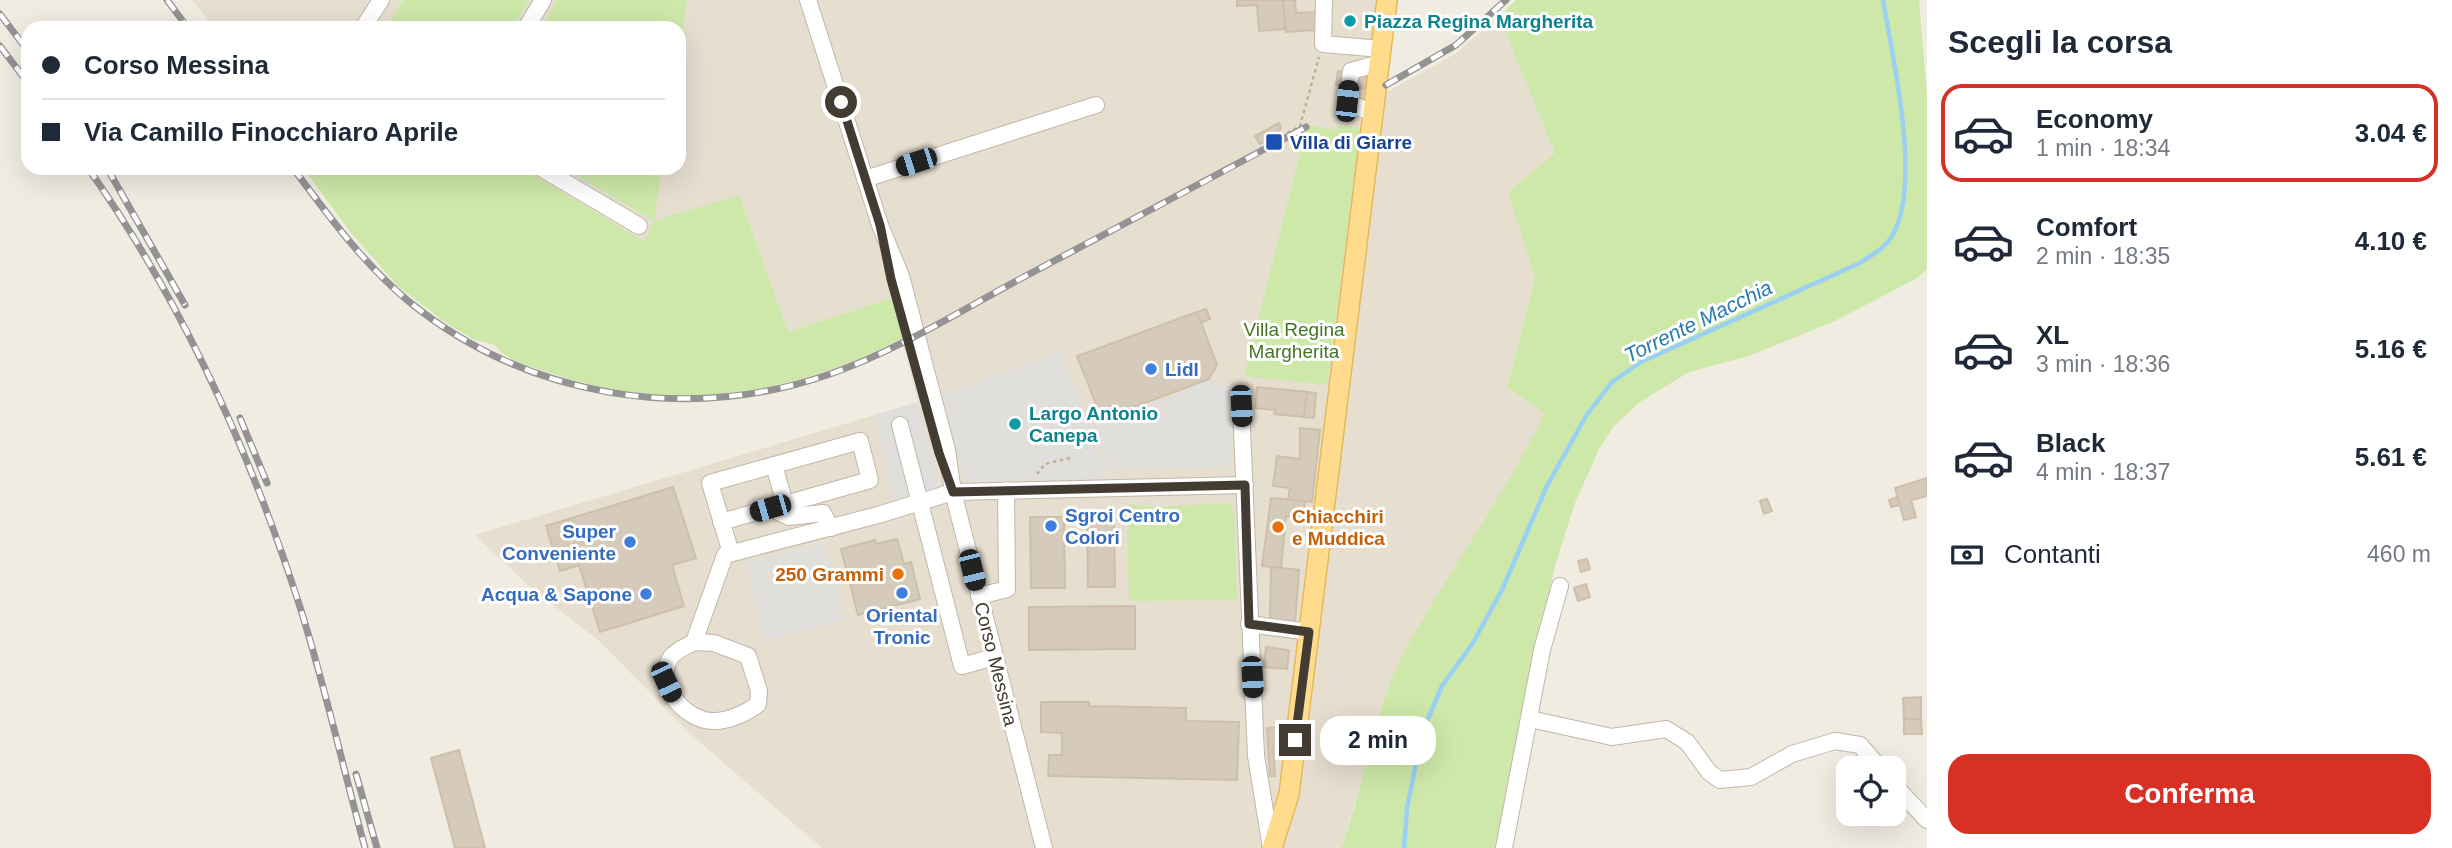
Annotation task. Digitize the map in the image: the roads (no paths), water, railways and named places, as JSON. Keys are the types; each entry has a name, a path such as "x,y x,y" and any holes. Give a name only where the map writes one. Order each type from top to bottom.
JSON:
{"main road":[{"path":"1283,848 1387,0"},
{"path":"1272,848 1289,794"}],"street":[{"path":"368,21 381,0"},
{"path":"530,21 543,0"},
{"name":"Corso Messina","path":"808,0 880,225 901,276 918,333 947,450 952,486 1044,848"},
{"path":"1324,0 1322,44 1381,56"},
{"path":"1373,114 1347,101 1351,71 1381,56"},
{"path":"865,179 1096,105"},
{"path":"553,175 639,226"},
{"path":"1241,406 1256,755 1272,848"},
{"path":"900,425 962,666 994,657"},
{"path":"722,522 870,480 860,441 710,483 731,553"},
{"path":"774,466 777,506 789,517 823,513 831,528"},
{"path":"694,642 714,643 748,656 759,691 758,704 748,712 714,721 691,713 672,696 666,682 666,667 673,654 694,642 724,555 920,503 952,486 1006,490 1245,485"},
{"path":"979,596 1007,589 1006,490"},
{"path":"1504,848 1542,650 1560,586"},
{"path":"1249,624 1309,632"},
{"path":"1530,719 1612,737 1666,729 1687,742 1709,772 1720,780 1751,778 1792,754 1835,741 1860,745 1870,756"},
{"path":"1906,798 1927,820"}],"waterway":[{"name":"Torrente Macchia","path":"1404,848 1407,808 1422,733 1442,686 1473,643 1502,590 1547,486 1586,416 1612,382 1641,362 1860,263 1886,244 1898,223 1904,195 1903,127 1883,0"}],"railway":[{"path":"167,0 183,21"},
{"path":"1386,85 1456,45 1506,0"},
{"path":"0,14 21,42"},
{"path":"0,46 21,74"},
{"path":"298,175 346,237 375,270 407,300 453,333 503,360 555,379 609,392 664,398 720,397 775,389 830,374 879,354 1306,127"},
{"path":"93,175 154,271 183,325 236,435 259,491 309,637 365,848"},
{"path":"111,175 185,305"},
{"path":"240,418 267,483"},
{"path":"356,774 377,848"}],"place":[{"name":"Piazza Regina Margherita","path":"1350,21"},
{"name":"Villa di Giarre","path":"1274,142"},
{"name":"Lidl","path":"1151,369"},
{"name":"Largo Antonio Canepa","path":"1015,424"},
{"name":"Sgroi Centro Colori","path":"1051,526"},
{"name":"Chiacchiri e Muddica","path":"1278,527"},
{"name":"Super Conveniente","path":"630,542"},
{"name":"250 Grammi","path":"898,574"},
{"name":"Oriental Tronic","path":"902,593"},
{"name":"Acqua & Sapone","path":"646,594"}],"park label":[{"name":"Villa Regina Margherita","path":"1294,340"}]}
